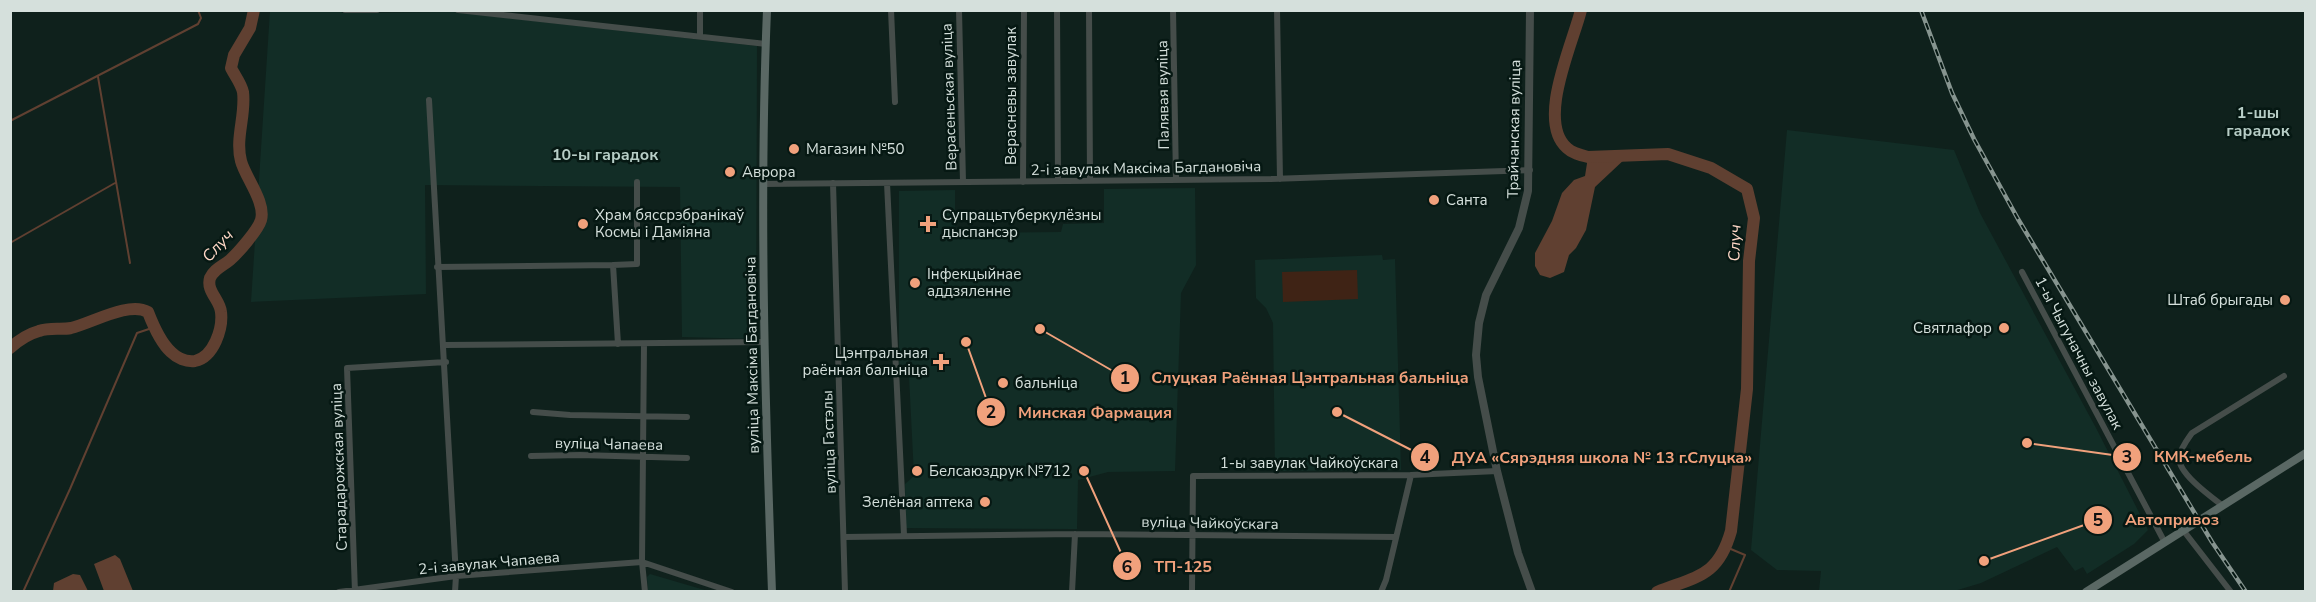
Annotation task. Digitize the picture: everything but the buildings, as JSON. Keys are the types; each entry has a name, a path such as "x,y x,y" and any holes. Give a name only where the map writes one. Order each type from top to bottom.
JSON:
{"main road":[{"name":"вуліца Максіма Багдановіча","path":"767,10 763,184 764,342 772,591"},
{"path":"2086,591 2306,453"}],"street":[{"path":"345,11 377,10"},
{"path":"458,10 766,44"},
{"path":"700,10 700,36"},
{"path":"891,10 895,102"},
{"name":"Верасеньская вуліца","path":"959,10 963,182"},
{"name":"Верасневы завулак","path":"1023,182 1024,10"},
{"path":"1057,10 1059,181"},
{"path":"1089,10 1090,181"},
{"name":"Палявая вуліца","path":"1173,10 1176,180"},
{"path":"1277,10 1280,179"},
{"name":"Трайчанская вуліца","path":"1530,10 1530,170 1525,209 1519,228 1486,295 1477,336 1478,377 1497,471 1518,553 1533,591"},
{"path":"429,100 434,161 437,267 446,362 455,591"},
{"name":"2-і завулак Максіма Багдановіча","path":"763,184 1280,179 1530,170"},
{"path":"437,267 638,264 636,182"},
{"name":"вуліца Гастэлы","path":"832,183 845,591"},
{"path":"887,183 904,535"},
{"path":"613,265 618,344"},
{"name":"1-ы Чыгуначны завулак","path":"2022,272 2164,541"},
{"path":"444,345 764,342"},
{"path":"644,344 642,562 645,591"},
{"name":"Старадарожская вуліца","path":"355,591 347,368 446,362"},
{"path":"2223,506 2195,484 2180,466 2179,457 2182,448 2192,433 2284,376"},
{"name":"вуліца Чапаева","path":"533,412 687,417"},
{"name":"вуліца Чапаева","path":"531,456 580,454 687,458"},
{"name":"1-ы завулак Чайкоўскага","path":"1192,535 1193,476 1412,475 1497,471"},
{"path":"1381,591 1386,580 1412,475"},
{"path":"2183,530 2231,591"},
{"path":"1072,591 1075,534"},
{"name":"вуліца Чайкоўскага","path":"844,537 1075,534 1396,537"},
{"path":"1192,535 1192,591"},
{"name":"2-і завулак Чапаева","path":"339,591 355,591 456,576 642,562 732,591"}],"shaded area":[{"path":"341,10 342,13 454,12 757,46 756,339 682,337 680,187 425,185 426,294 251,302 270,11"},
{"path":"1787,130 1954,150 1980,213 2096,428 2148,530 2134,544 2087,574 2083,567 2075,571 2057,547 1981,583 1951,592 1819,591 1821,571 1777,570 1751,550"},
{"path":"1588,157 1627,157 1595,187 1586,230 1576,248 1569,255 1564,272 1550,278 1540,275 1535,266 1535,253 1552,221 1562,193 1574,180 1585,176"},
{"path":"1195,188 1196,265 1181,293 1175,471 1108,472 1078,480 1077,529 906,528 905,484 914,476 909,376 899,365 899,191 955,190 955,233 1061,232 1063,224 1104,223 1104,189"},
{"path":"1382,255 1383,260 1395,259 1401,470 1275,471 1273,323 1266,308 1256,298 1255,260"},
{"path":"1357,270 1358,299 1283,302 1282,272"},
{"path":"115,555 120,559 133,591 104,591 94,564"},
{"path":"73,574 80,575 88,591 53,591 54,583"},
{"path":"650,574 708,591 648,591 647,577"}],"waterway":[{"path":"10,121 198,24 201,18 198,10"},
{"name":"Случ","path":"10,348 35,332 71,328 131,309 148,312 163,343 179,358 195,361 202,358 212,348 219,333 221,312 211,291 210,278 243,247 256,229 262,213 261,205 243,167 239,152 244,101 243,92 231,68 234,55 250,28 254,10"},
{"name":"Случ","path":"1581,10 1559,81 1556,101 1555,120 1558,136 1567,148 1574,153 1588,157 1668,154 1711,168 1747,189 1754,218 1749,261 1747,389 1731,531 1720,558 1704,573 1657,592"},
{"path":"98,77 130,263"},
{"path":"10,243 115,183"},
{"path":"23,592 137,333 155,327"},
{"path":"1726,547 1745,555 1729,592"}],"railway":[{"path":"1921,10 1952,93 1974,139 2018,219 2212,542 2246,592"}],"place":[{"name":"Магазин №50","path":"794,149"},
{"name":"Аврора","path":"730,172"},
{"name":"Санта","path":"1434,200"},
{"name":"Храм бяссрэбранікаў Космы і Даміяна","path":"583,224"},
{"name":"Супрацьтуберкулёзны дыспансэр","path":"928,224"},
{"name":"Інфекцыйнае аддзяленне","path":"915,283"},
{"name":"Штаб брыгады","path":"2285,300"},
{"name":"Святлафор","path":"2004,328"},
{"name":"Слуцкая Раённая Цэнтральная бальніца","path":"1040,329"},
{"name":"Минская Фармация","path":"966,342"},
{"name":"Цэнтральная раённая бальніца","path":"941,362"},
{"name":"бальніца","path":"1003,383"},
{"name":"ДУА «Сярэдняя школа № 13 г.Слуцка»","path":"1337,412"},
{"name":"КМК-мебель","path":"2027,443"},
{"name":"Белсаюздрук №712","path":"917,471"},
{"name":"ТП-125","path":"1084,471"},
{"name":"Зелёная аптека","path":"985,502"},
{"name":"Автопривоз","path":"1984,561"}],"district":[{"name":"1-шы гарадок","path":"2258,122"},
{"name":"10-ы гарадок","path":"605,155"}]}
